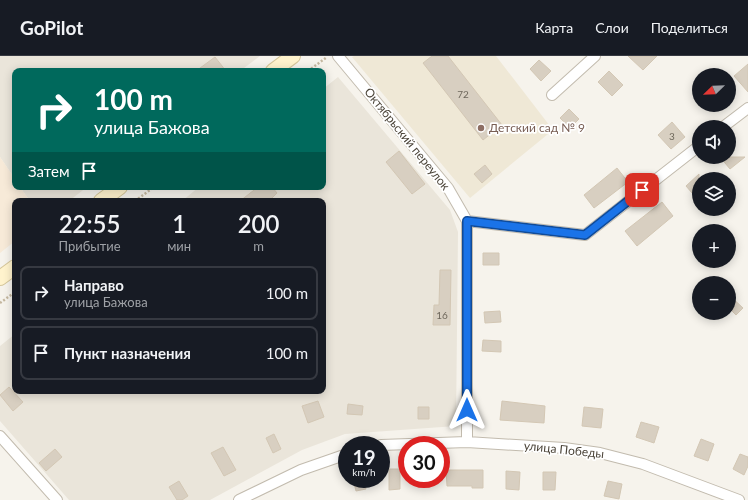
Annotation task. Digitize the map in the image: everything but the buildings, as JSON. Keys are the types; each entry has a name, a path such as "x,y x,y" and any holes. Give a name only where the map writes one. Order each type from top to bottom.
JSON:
{"main road":[{"path":"277,68 293,56"},
{"path":"106,198 116,190"},
{"path":"0,278 12,268"}],"street":[{"name":"Октябрьский переулок","path":"338,56 448,188 467,221"},
{"path":"552,95 595,56"},
{"path":"732,120 748,108"},
{"path":"466,442 467,221 585,235 692,151"},
{"path":"0,436 57,500"},
{"name":"улица Победы","path":"390,445 466,442 564,448 600,453 643,464 739,500"},
{"path":"239,500 301,470 338,457"}],"path":[{"path":"312,68 328,56"},
{"path":"140,198 150,190"},
{"path":"0,303 12,294"}],"shaded area":[{"path":"0,56 260,56 244,68 12,68 12,175 0,157"},
{"name":"Детский сад № 9","path":"496,56 553,130 470,198 352,57"},
{"path":"338,77 450,210 458,232 456,426 345,434 338,436 302,450 210,500 69,500 0,421 0,346 12,336 12,394 326,394 326,198 186,198 195,190 326,190 326,87"},
{"path":"0,157 12,175 12,190 22,190 28,198 12,198 12,243 0,253"},
{"path":"22,190 83,190 73,198 28,198"}],"place":[{"name":"Детский сад № 9","path":"481,128"}],"route":[{"path":"467,410 467,221 585,235 642,190"}]}
